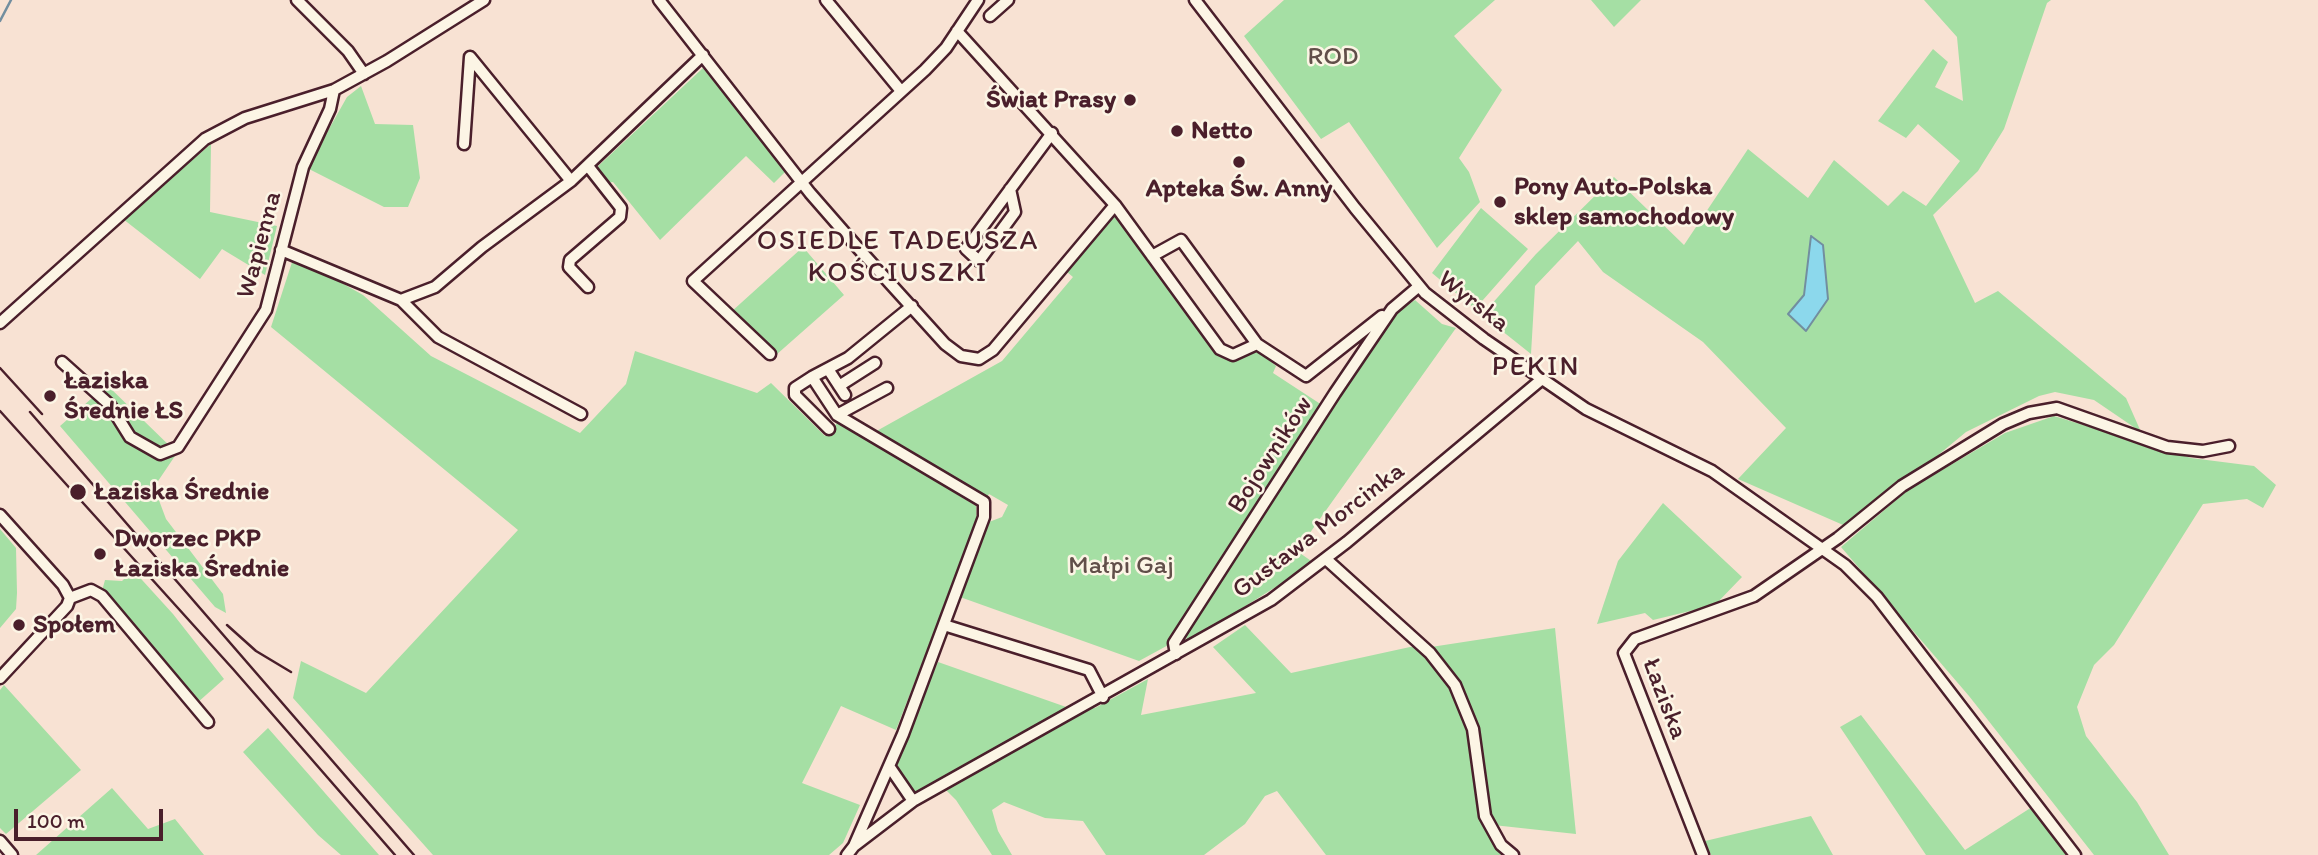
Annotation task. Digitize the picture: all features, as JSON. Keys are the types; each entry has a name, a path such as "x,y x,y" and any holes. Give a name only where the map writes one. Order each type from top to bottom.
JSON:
{"street":[{"path":"297,0 348,51 363,74"},
{"path":"0,323 205,139 245,118 334,90 484,0"},
{"path":"659,0 834,220 945,344 961,356 979,359 993,351 1115,205"},
{"path":"826,0 901,91"},
{"path":"770,354 693,281 946,48 978,0"},
{"path":"990,16 1008,0"},
{"name":"Wyrska","path":"1195,0 1418,287 1440,306 1601,418 1712,471 1845,565 1877,597 2076,855"},
{"path":"957,31 1115,205 1220,349 1233,355 1257,344"},
{"path":"401,300 435,287 482,247 571,181 703,55"},
{"path":"464,144 470,57 571,181"},
{"name":"Wapienna","path":"62,362 110,405 130,438 160,454 178,447 266,310 303,167 330,109 334,90"},
{"path":"1010,190 1015,212 979,261 966,249 1010,190 1052,134"},
{"path":"588,166 621,208 620,217 570,260 569,267 588,286"},
{"path":"1152,256 1181,240 1257,344 1306,376 1392,309"},
{"path":"281,250 401,300 438,337 581,414"},
{"name":"Bojowników","path":"1176,654 1174,643 1392,309 1418,287"},
{"path":"829,429 795,395 795,388 848,358 912,306"},
{"path":"828,369 842,390 875,363"},
{"path":"812,377 837,415 984,502 984,517 944,625 889,766 854,846 847,855"},
{"name":"Gustawa Morcinka","path":"854,846 913,801 1105,696 1271,600 1326,559 1542,379"},
{"path":"837,415 887,388"},
{"path":"1823,549 1902,486 2003,424 2029,414 2057,408 2168,447 2203,451 2229,446"},
{"path":"0,515 63,586 70,598"},
{"name":"Łaziska","path":"1703,855 1624,653 1635,639 1754,596 1823,549"},
{"path":"1326,559 1430,653 1455,685 1474,729 1485,816 1501,845 1513,855"},
{"path":"0,678 67,606 70,598 91,590 102,596 208,722"},
{"path":"944,625 1088,670 1105,696"},
{"path":"889,766 913,801"},
{"path":"0,841 12,855"}],"green space":[{"name":"ROD","path":"1284,0 1495,0 1454,36 1502,90 1459,158 1469,172 1480,202 1437,248 1349,122 1321,139 1244,36"},
{"path":"1591,0 1641,0 1614,27"},
{"path":"1924,0 2051,0 2047,3 2004,129 1978,171 1933,215 1975,303 1998,291 2126,398 2141,432 2094,400 2055,392 2039,396 1966,432 1850,528 1738,479 1786,428 1703,342 1603,272 1578,241 1535,286 1531,354 1482,315 1536,254 1614,177 1684,245 1748,149 1808,198 1834,160 1888,206 1903,191 1926,206 1960,161 1918,124 1906,138 1878,121 1933,49 1948,62 1935,87 1963,101 1957,37"},
{"path":"703,68 787,170 774,183 746,156 660,240 613,182 605,183 595,169"},
{"path":"361,86 375,124 413,125 420,178 408,207 384,207 307,168 347,97"},
{"path":"211,144 210,212 277,226 265,275 222,249 200,279 123,219"},
{"path":"1481,208 1528,249 1475,309 1432,273"},
{"name":"Małpi Gaj","path":"1113,214 1220,357 1234,361 1257,350 1276,366 1273,373 1322,405 1172,643 1139,661 960,597 989,522 1002,517 1008,505 989,494 985,501 873,433 1002,361 1073,277 1067,272"},
{"path":"803,247 844,295 776,355 731,312"},
{"path":"294,256 363,295 431,356 580,433 626,384 635,351 757,393 771,383 825,436 840,420 976,506 977,521 896,730 841,706 802,783 860,805 843,843 829,855 433,855 293,698 301,661 366,693 518,530 271,327"},
{"path":"1415,300 1442,324 1456,328 1297,551 1314,563 1188,642 1185,635 1392,316"},
{"path":"107,385 177,453 154,487 166,519 223,594 226,613 215,607 60,426"},
{"path":"2054,416 2191,458 2254,466 2276,485 2263,508 2247,499 2203,504 2114,645 2094,665 2077,707 2086,736 2137,802 2169,855 2094,855 1969,696 1841,547 1908,490 2005,433"},
{"path":"1663,503 1742,577 1715,605 1653,620 1645,613 1597,624 1618,561"},
{"path":"0,529 16,548 17,593 16,609 0,628"},
{"path":"133,570 173,614 224,679 197,703 102,591 105,580 122,581"},
{"path":"1245,625 1291,673 1410,647 1431,647 1555,628 1576,834 1484,824 1504,855 1326,855 1277,791 1265,796 1245,824 1204,855 1106,855 1083,821 1045,818 1004,802 992,810 998,831 1012,855 992,855 956,800 946,790 962,782 950,775 914,797 893,767 938,662 1069,708 1095,708 1148,679 1141,715 1256,693 1213,647"},
{"path":"4,685 81,770 6,834 0,828 0,690"},
{"path":"1861,715 1965,850 2032,807 2069,855 1926,855 1840,727"},
{"path":"268,728 379,855 341,855 318,835 243,752"},
{"path":"112,788 148,829 175,819 204,855 36,855"},
{"path":"1811,816 1833,855 1711,855 1705,841"}],"water":[{"path":"1811,236 1823,245 1828,299 1806,331 1788,314 1804,295"}],"waterway":[{"path":"0,21 11,0"}],"railway":[{"path":"0,368 42,414"},
{"path":"0,411 233,669 395,855"},
{"path":"30,412 414,855"},
{"path":"227,625 256,651 291,672"}],"place":[{"name":"Świat Prasy","path":"1130,100"},
{"name":"Netto","path":"1177,131"},
{"name":"Apteka Św. Anny","path":"1239,162"},
{"name":"Pony Auto-Polska sklep samochodowy","path":"1500,202"},
{"name":"Łaziska Średnie ŁS","path":"50,396"},
{"name":"Łaziska Średnie","path":"78,492"},
{"name":"Dworzec PKP Łaziska Średnie","path":"100,554"},
{"name":"Społem","path":"19,625"}],"district":[{"name":"OSIEDLE TADEUSZA KOŚCIUSZKI","path":"898,258"},
{"name":"PEKIN","path":"1536,368"}]}
